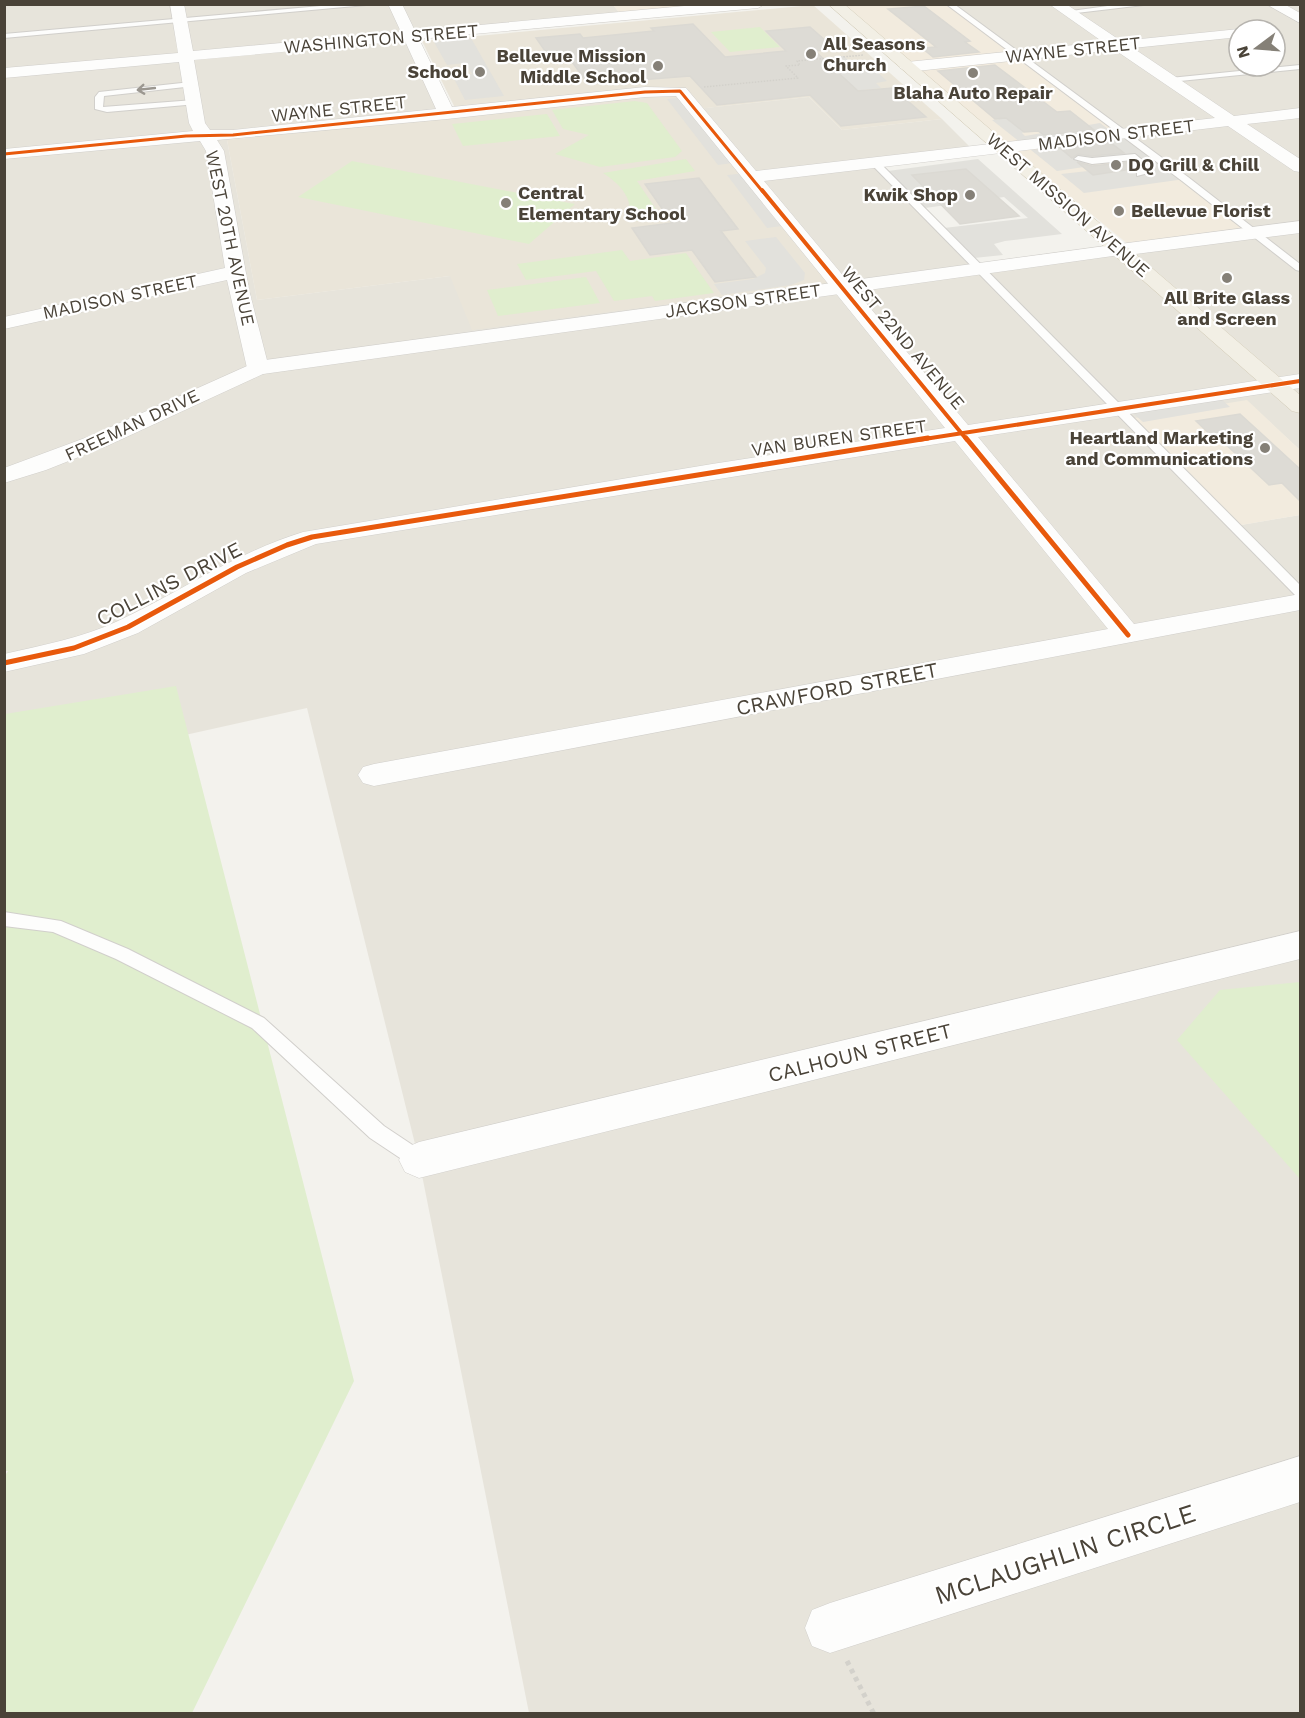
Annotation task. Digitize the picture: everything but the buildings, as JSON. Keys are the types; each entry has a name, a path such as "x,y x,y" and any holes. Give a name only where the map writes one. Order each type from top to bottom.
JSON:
{"main road":[{"name":"WEST MISSION AVENUE","path":"835,4 1300,406"}],"street":[{"path":"395,4 447,114"},
{"path":"613,4 623,17"},
{"name":"WASHINGTON STREET","path":"4,73 758,4"},
{"path":"1273,4 1300,20"},
{"path":"1062,8 1300,167"},
{"name":"WEST 20TH AVENUE","path":"178,13 197,123 207,135 215,152 235,272 258,368"},
{"name":"WAYNE STREET","path":"907,67 1227,34"},
{"name":"WAYNE STREET","path":"4,154 207,135 233,135 685,89"},
{"name":"WEST 22ND AVENUE","path":"685,89 691,103 1128,635"},
{"name":"MADISON STREET","path":"752,177 1300,113"},
{"name":"JACKSON STREET","path":"258,368 1300,227"},
{"name":"MADISON STREET","path":"4,323 235,272"},
{"name":"FREEMAN DRIVE","path":"4,476 52,461 121,433 199,393 258,368"},
{"name":"VAN BUREN STREET","path":"453,513 1300,381"},
{"name":"COLLINS DRIVE","path":"4,663 74,648 128,627 237,567 287,545 312,537 453,513"},
{"name":"CRAWFORD STREET","path":"374,775 1300,602"},
{"name":"CALHOUN STREET","path":"419,1160 1300,945"},
{"name":"MCLAUGHLIN CIRCLE","path":"830,1628 1300,1479"}],"lane":[{"path":"4,36 178,13 374,4"},
{"path":"949,4 1300,268"},
{"path":"1062,8 1149,4"},
{"path":"1170,80 1300,67"},
{"path":"192,93 107,110 99,109 99,97 102,94 192,93"},
{"path":"1078,159 1092,161 1135,157 1149,170 1140,174"},
{"path":"875,163 1300,592"},
{"path":"4,919 55,926 122,954 258,1023 377,1132 419,1160"}],"path":[{"path":"685,89 798,78 786,66 800,65 797,61 865,54"},
{"path":"830,1628 874,1713"}],"shaded area":[{"path":"4,5 613,5 623,17 411,36 447,114 227,140 257,300 450,276 696,109 809,97 842,130 942,119 974,151 876,163 981,269 1254,233 949,5 1300,5 1300,450 1247,401 1235,526 1300,515 1300,1713 529,1713 419,1160 307,708 5,775"},
{"path":"613,5 760,5 623,17"},
{"name":"Central Elementary School","path":"813,5 942,119 842,130 809,97 697,109 837,282 472,330 450,276 257,300 227,140 459,116 422,41"},
{"path":"835,5 949,5 1255,233 1128,244"},
{"name":"School","path":"471,38 504,96 465,100 453,77 472,74 465,63 447,65 434,42"},
{"path":"844,56 850,62 864,60 887,81 876,83 881,88 775,99 768,92 800,61"},
{"path":"686,97 740,162 718,165 667,99"},
{"path":"1007,118 1024,132 1022,133 1025,136 1100,123 1112,132 1021,143 992,120"},
{"path":"1129,138 1185,179 1084,193 1061,174 1088,171 1093,175 1144,168 1131,158 1081,164 1084,167 1057,171 1031,150"},
{"path":"978,159 1062,234 994,244 1003,255 974,258 944,228 1028,218 1004,197 925,208 888,171"},
{"path":"748,173 790,225 767,228 727,175"},
{"path":"776,237 805,273 804,280 791,285 722,295 714,284 753,279 765,273 766,268 745,241"},
{"path":"1221,399 1230,407 1143,422 1134,414"},
{"path":"1247,400 1300,450 1300,515 1235,526 1129,419"}],"green space":[{"path":"760,27 780,47 730,52 711,32"},
{"path":"635,101 647,103 682,151 675,157 600,167 555,154 589,135 563,129 552,110"},
{"path":"547,114 560,136 463,146 452,124"},
{"path":"686,159 695,171 637,181 662,218 628,222 630,206 625,193 603,173"},
{"path":"352,161 575,204 529,244 298,197"},
{"path":"622,250 630,261 686,253 714,293 655,301 652,296 614,301 596,271 526,280 517,264"},
{"path":"586,277 600,303 498,316 487,290"},
{"path":"176,686 354,1381 192,1713 5,1714 4,1477 8,1471 4,1471 5,714"},
{"path":"1300,982 1300,1179 1177,1040 1220,990"}],"cycle path":[{"path":"4,154 186,136 233,135 645,92 680,91 1128,635"},
{"path":"4,663 74,648 128,627 237,567 287,545 312,537 712,471 1300,381"}],"place":[{"name":"All Seasons Church","path":"811,54"},
{"name":"Bellevue Mission Middle School","path":"658,66"},
{"name":"School","path":"480,72"},
{"name":"Blaha Auto Repair","path":"973,73"},
{"name":"DQ Grill & Chill","path":"1116,165"},
{"name":"Kwik Shop","path":"970,195"},
{"name":"Central Elementary School","path":"506,203"},
{"name":"Bellevue Florist","path":"1119,211"},
{"name":"All Brite Glass and Screen","path":"1227,278"},
{"name":"Heartland Marketing and Communications","path":"1265,448"}]}
